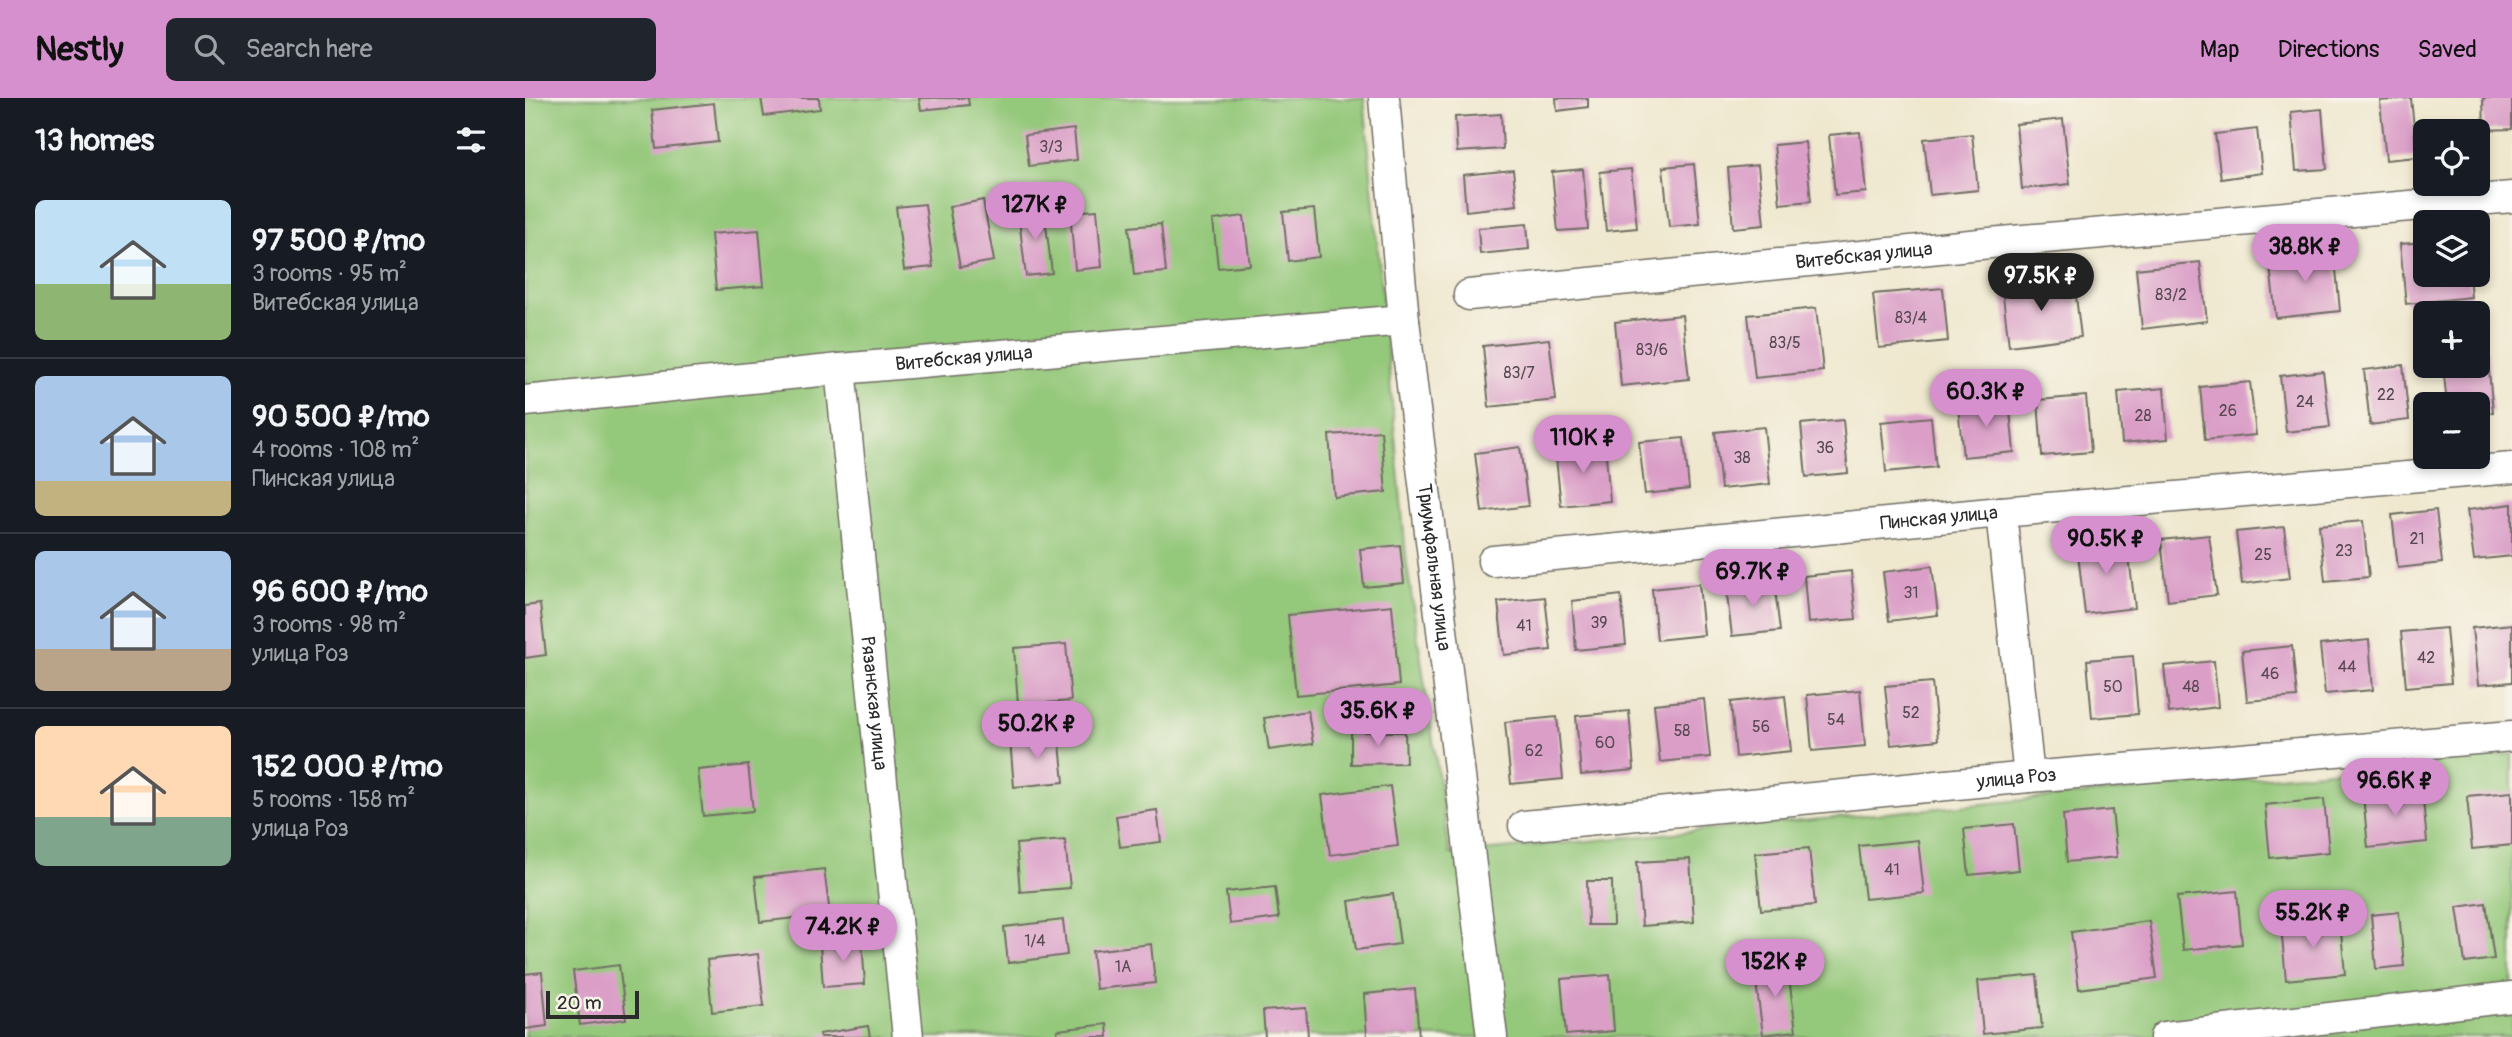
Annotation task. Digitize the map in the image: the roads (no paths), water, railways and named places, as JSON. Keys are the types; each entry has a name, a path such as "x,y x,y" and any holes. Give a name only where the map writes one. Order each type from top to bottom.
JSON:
{"street":[{"name":"Триумфальная улица","path":"1384,98 1404,320 1492,1037"},
{"name":"Витебская улица","path":"1469,295 1990,243 2512,197"},
{"name":"Витебская улица","path":"525,401 841,369 1404,320"},
{"name":"Рязанская улица","path":"841,369 908,1037"},
{"name":"Пинская улица","path":"1493,561 2001,512 2512,468"},
{"path":"2001,512 2029,777"},
{"name":"улица Роз","path":"1524,826 2029,777 2512,736"},
{"path":"2165,1037 2512,998"}]}
